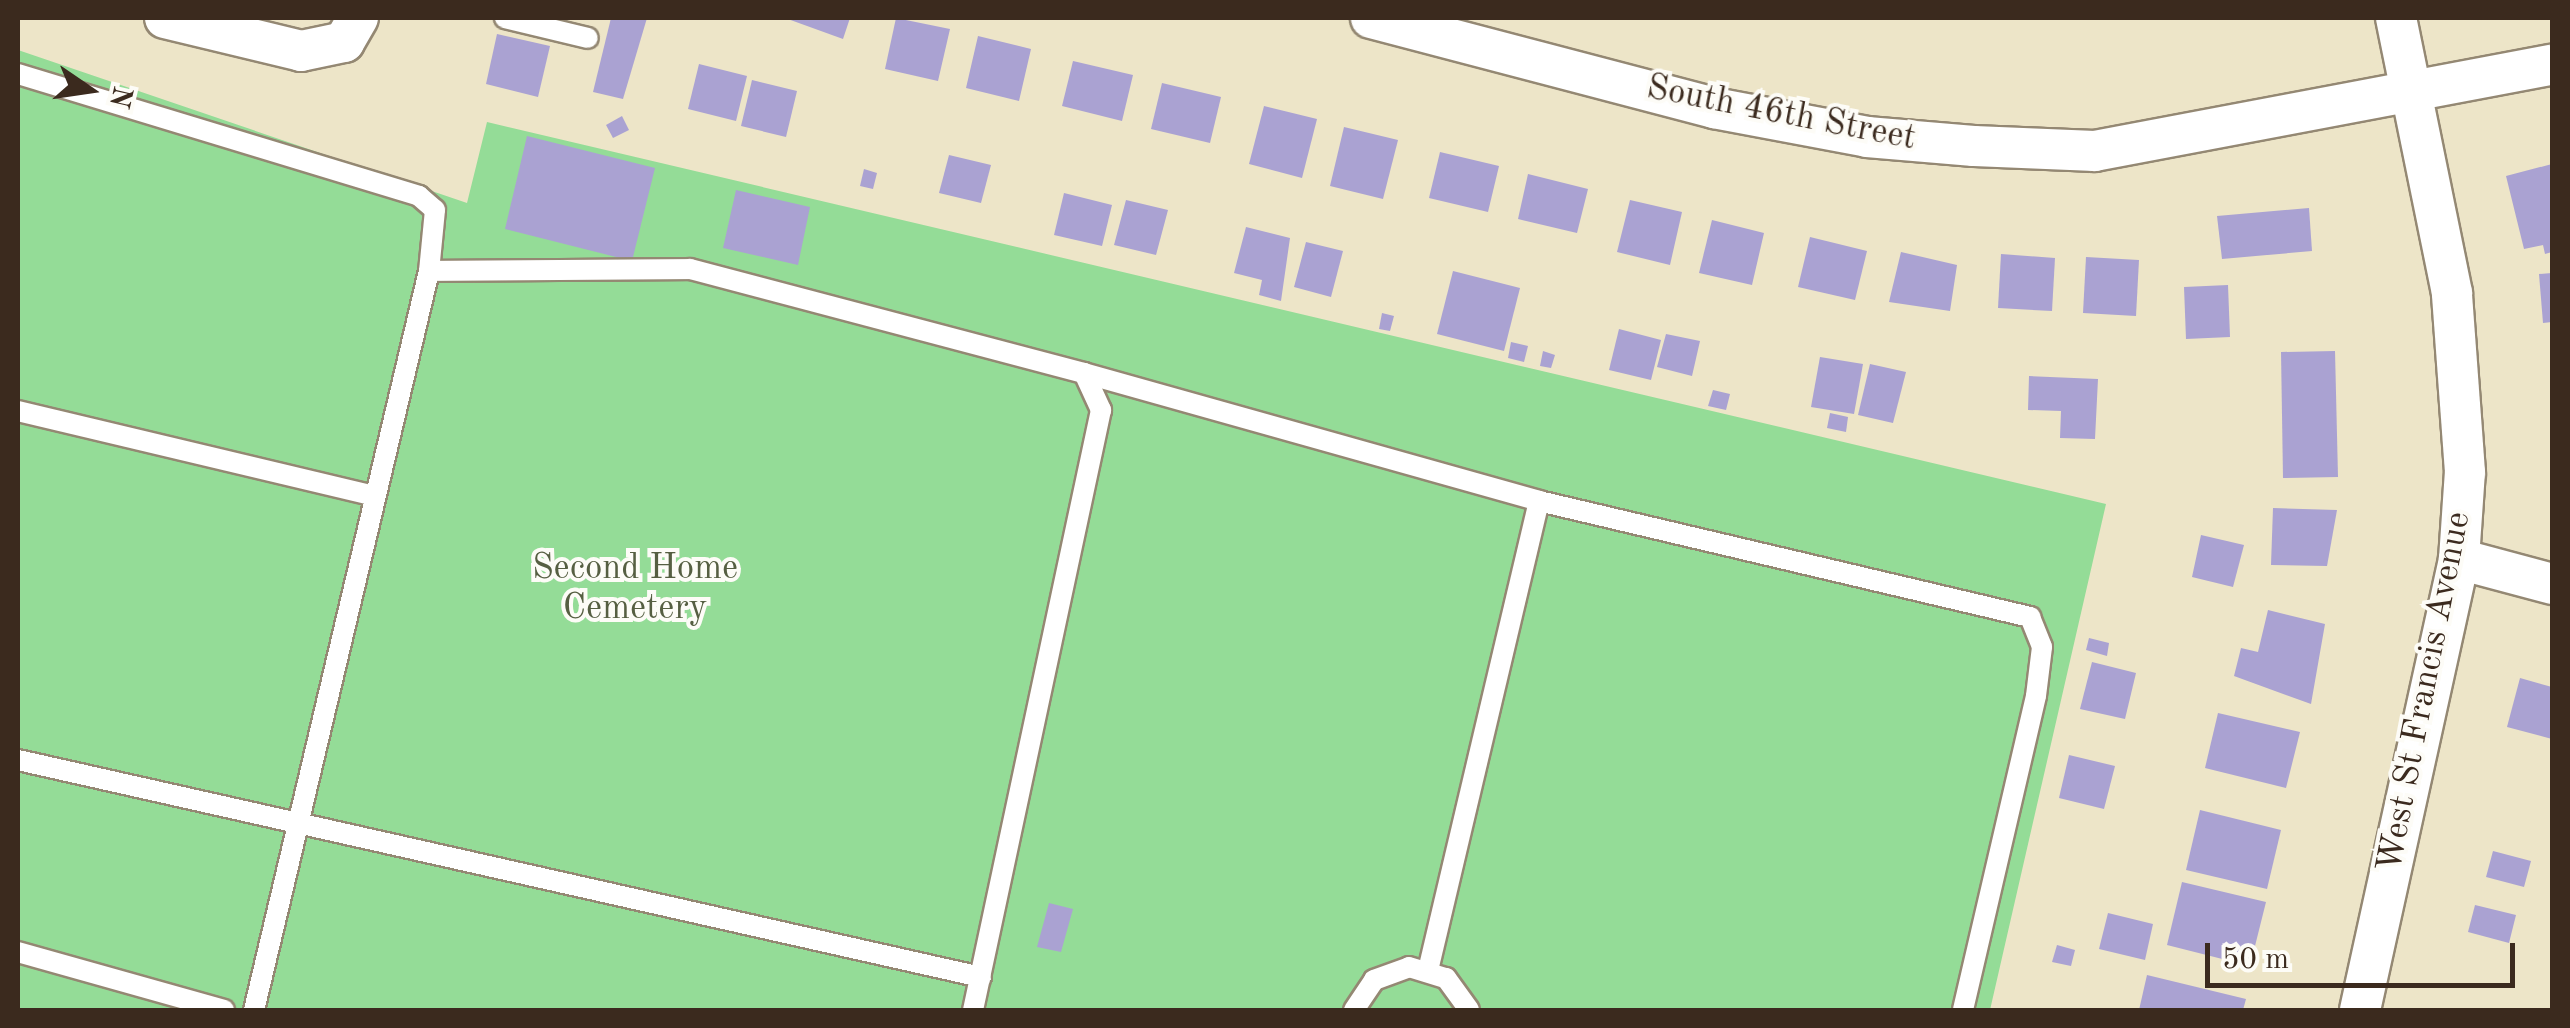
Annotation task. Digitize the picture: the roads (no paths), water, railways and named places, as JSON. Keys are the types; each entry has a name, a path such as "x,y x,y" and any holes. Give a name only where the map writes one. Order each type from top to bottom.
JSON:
{"street":[{"path":"164,18 276,48 351,30"},
{"name":"South 46th Street","path":"1371,18 1714,108 1974,146 2095,151 2552,66"},
{"name":"West St Francis Avenue","path":"2360,1010 2459,558 2464,386 2396,18"},
{"path":"2459,558 2552,584"}],"lane":[{"path":"505,18 588,38"},
{"path":"18,74 419,196 435,210 429,271 254,1010"},
{"path":"429,271 690,268 1539,501 2030,617 2042,647 2036,696 1963,1010"},
{"path":"973,1010 1101,410 1084,374"},
{"path":"18,411 375,496"},
{"path":"1428,970 1539,501"},
{"path":"18,760 980,977"},
{"path":"18,952 224,1010"},
{"path":"1354,1010 1391,971 1428,970 1446,978 1469,1010"}],"park label":[{"name":"Second Home Cemetery","path":"635,589"}]}
